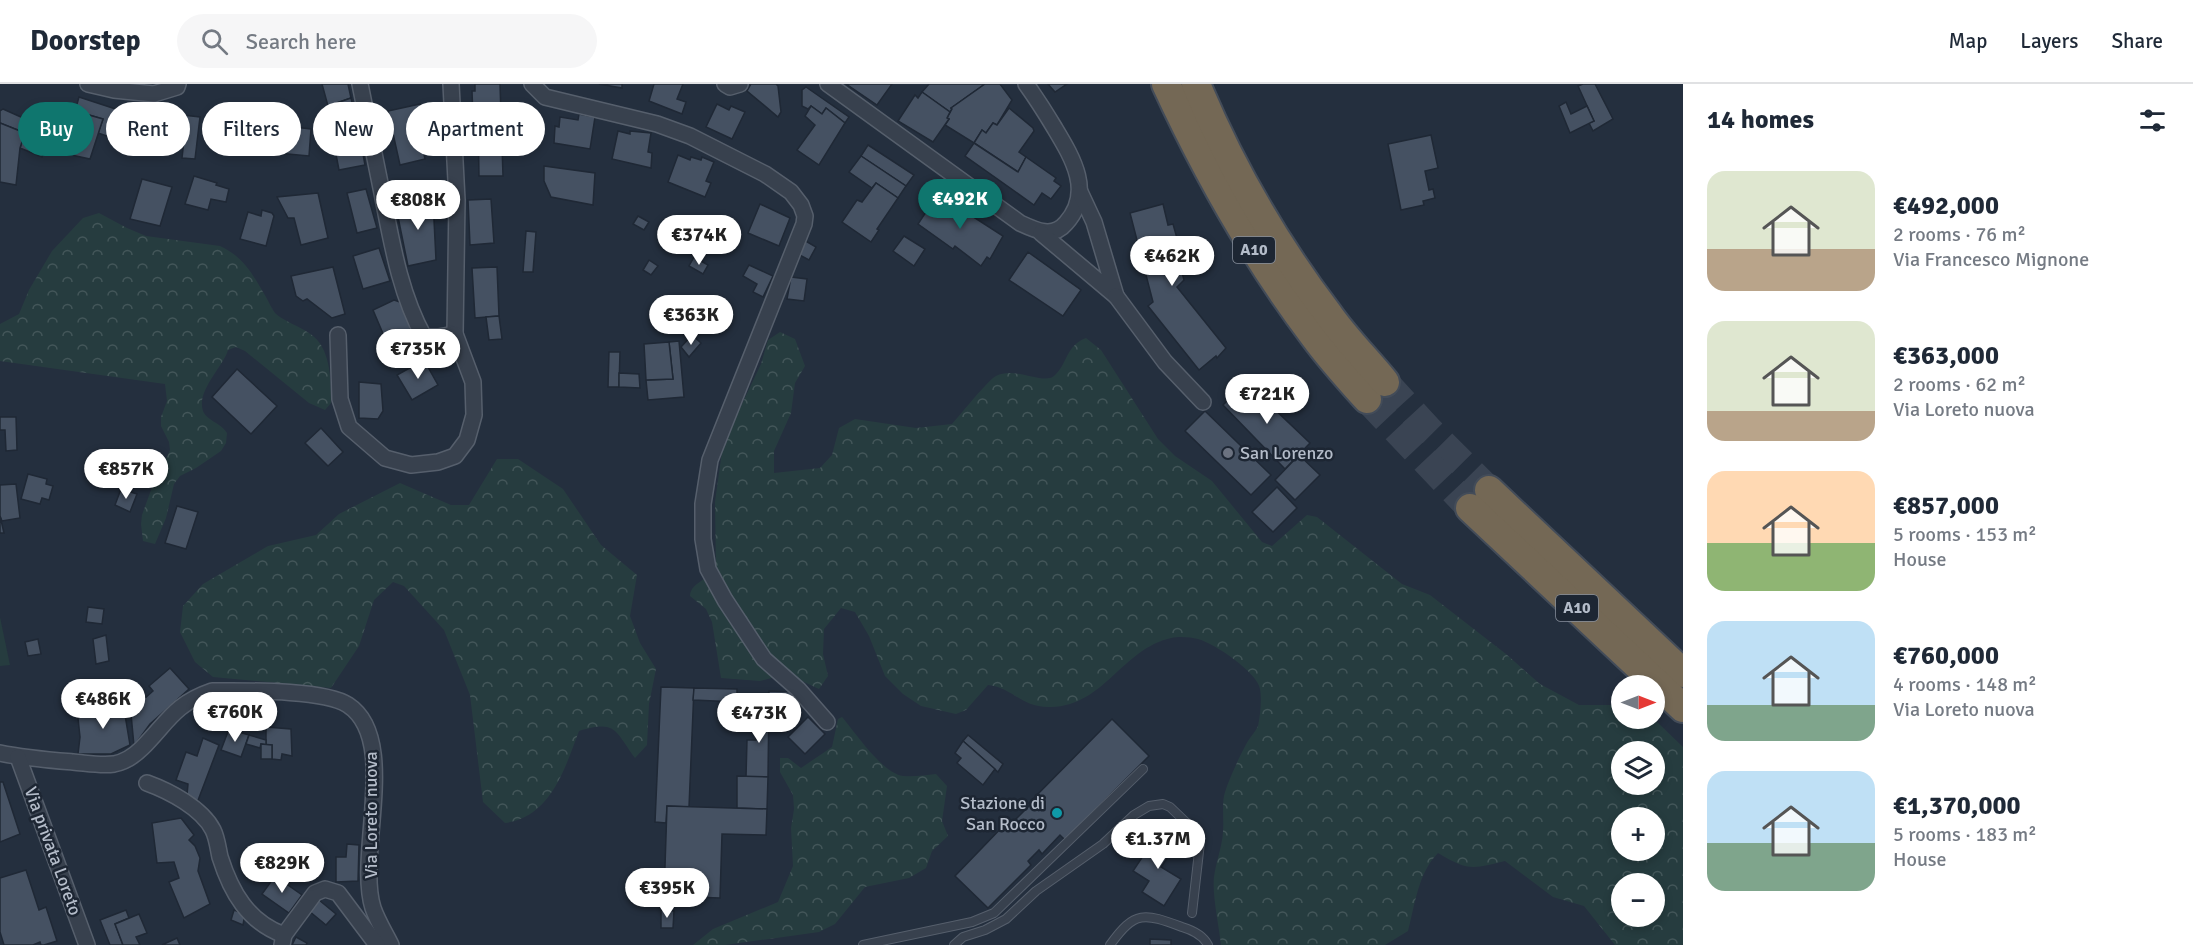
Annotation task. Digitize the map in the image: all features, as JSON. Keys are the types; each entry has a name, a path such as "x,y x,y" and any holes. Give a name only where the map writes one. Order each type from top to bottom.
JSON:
{"highway":[{"name":"A10","path":"1166,84 1192,141 1231,212 1272,278 1315,338 1376,391 1251,200 1214,128 1196,84"},
{"name":"A10","path":"1683,673 1480,499 1683,708"}],"street":[{"path":"88,84 114,90 154,94 177,87 178,84"},
{"path":"360,84 389,232 405,291 417,324 424,337 455,334"},
{"path":"338,335 340,399 349,427 385,458 411,465 438,462 455,456 467,440 474,415 473,382 455,334 457,200 452,84"},
{"path":"532,84 545,97 657,124 690,136 765,174 791,192 801,205 805,216 804,224 710,460 703,504 703,539 708,569 725,600 764,659 798,689 827,722"},
{"path":"725,84 730,87 740,84"},
{"path":"828,84 1020,223 1041,233 1116,296 1165,362 1203,402"},
{"path":"1026,84 1076,165 1080,192 1094,222 1116,296"},
{"path":"1041,233 1062,228 1075,214 1080,192"},
{"name":"Via Loreto nuova","path":"0,753 18,757 115,764 141,749 176,709 212,691 316,695 347,705 362,718 369,732 374,752 369,874 373,907 391,945"},
{"name":"Via privata Loreto","path":"18,757 87,945"},
{"path":"147,783 165,789 189,804 208,823 213,831 236,897 246,911 283,940 315,893 325,889 338,893 377,945"}],"lane":[{"path":"863,945 972,922 993,913 1143,769"},
{"path":"954,945 963,937 986,930 1006,919 1036,891 1103,844 1134,815 1149,806 1163,804 1170,807 1192,828 1200,843 1192,913"},
{"path":"1110,945 1122,928 1134,920 1151,916 1193,931 1205,939 1208,945"}],"green space":[{"path":"99,213 146,236 220,246 228,250 247,267 275,313 317,340 329,366 331,403 325,410 309,403 245,351 236,347 228,350 203,395 202,403 205,414 227,433 226,443 221,451 180,476 174,484 166,518 155,544 143,541 141,524 151,490 170,450 169,442 161,426 161,417 167,401 165,384 0,361 0,324 19,314 29,290 52,251 83,218"},
{"path":"780,332 795,339 805,366 795,383 791,413 774,451 774,473 820,468 832,455 839,428 855,419 916,428 952,424 996,376 1012,373 1043,378 1054,376 1070,350 1086,338 1101,350 1158,439 1175,456 1212,481 1262,542 1272,546 1307,515 1317,517 1402,584 1430,595 1506,654 1540,684 1579,705 1611,705 1611,729 1664,729 1683,747 1683,945 1615,945 1584,906 1553,897 1505,861 1470,867 1456,863 1438,853 1431,861 1422,880 1408,931 1385,945 1221,945 1214,884 1222,838 1224,796 1242,753 1258,726 1261,693 1257,682 1244,667 1224,652 1198,639 1174,637 1154,644 1125,664 1099,688 1069,704 1051,707 1032,704 1005,690 988,685 966,710 956,714 921,706 903,694 885,676 869,636 855,612 841,608 824,629 823,654 828,676 819,689 787,674 760,681 721,678 712,622 706,609 690,596 694,587 710,575 716,567 715,502 723,444 761,364 768,340"},
{"path":"497,459 518,459 563,489 601,545 637,575 630,616 640,643 656,669 649,704 647,745 635,758 618,734 608,727 579,731 562,775 545,801 521,819 505,823 483,802 470,695 444,630 404,586 393,582 374,600 359,646 331,688 213,677 195,662 180,632 183,606 203,584 268,546 316,535 339,514 400,483 451,505 469,505"},
{"path":"0,617 10,665 0,666"},
{"path":"842,717 886,768 903,776 936,774 947,786 942,821 948,836 932,851 926,868 909,878 865,887 835,924 819,932 725,945 693,945 713,929 778,902 793,866 791,828 794,809 793,795 780,772 780,758 788,758 801,768 832,747 838,719"}],"building":[{"path":"322,84 348,84 351,98 340,102 327,102"},
{"path":"475,84 500,84 501,102 472,102 472,91 475,91"},
{"path":"599,84 622,84 622,88"},
{"path":"654,84 683,84 677,99 686,102 682,114 649,101"},
{"path":"751,84 776,84 778,86 781,112 778,117 747,91"},
{"path":"846,84 892,84 877,105"},
{"path":"929,84 985,84 951,108 950,112 922,92"},
{"path":"985,84 1000,84 1012,100 997,125 993,123 986,133 982,130 974,143 945,125 951,108"},
{"path":"1048,84 1067,84 1055,92"},
{"path":"1595,84 1613,119 1593,131 1589,123 1594,121 1578,86"},
{"path":"806,87 849,117 845,123 826,108 822,114 811,106 808,109 802,106 802,90"},
{"path":"922,92 950,112 947,118 949,119 933,142 898,121 915,95 918,98"},
{"path":"79,97 106,106 106,136 98,133 103,119 94,116 94,102 78,102"},
{"path":"351,98 352,102 340,102"},
{"path":"1566,102 1571,114 1587,106 1594,121 1570,133 1559,106"},
{"path":"717,104 729,110 731,106 745,112 732,139 706,127"},
{"path":"811,106 822,114 826,108 845,123 819,165 797,150 815,125 805,116"},
{"path":"406,107 406,156 424,156 425,159 400,165 394,138 394,110"},
{"path":"1009,108 1034,131 1019,152 1026,157 1018,172 974,143 982,130 986,133 993,123 997,125"},
{"path":"3,109 18,116 18,130 0,123 0,111"},
{"path":"579,114 595,117 590,149 554,143 555,126 559,127 560,117 578,120"},
{"path":"94,116 103,119 94,147"},
{"path":"190,116 200,117 195,159 182,158 182,156 190,156"},
{"path":"0,123 18,130 19,156 16,185 0,182"},
{"path":"301,128 311,129 309,156 301,155"},
{"path":"618,131 630,134 630,131 651,133 648,152 652,153 651,168 612,159"},
{"path":"1431,135 1438,168 1425,171 1429,190 1433,189 1435,198 1423,201 1424,205 1401,210 1388,144"},
{"path":"974,143 1018,172 1026,157 1056,178 1054,181 1061,186 1051,199 1042,193 1034,205 965,156"},
{"path":"868,145 914,175 906,186 861,156"},
{"path":"678,155 690,160 691,157 701,160 702,157 714,162 706,181 711,183 705,197 668,182"},
{"path":"336,156 363,156 365,165 339,170"},
{"path":"479,156 502,156 503,176 479,176"},
{"path":"861,156 906,186 898,198 876,183 872,188 849,172"},
{"path":"544,166 595,173 593,205 551,197 544,181"},
{"path":"194,176 229,189 226,202 211,199 208,210 185,204"},
{"path":"142,179 172,187 160,226 130,219"},
{"path":"876,183 898,198 871,242 842,222 857,200 862,202"},
{"path":"366,189 377,228 357,233 347,193"},
{"path":"318,193 328,238 301,245 294,218 288,218 277,197"},
{"path":"938,194 1003,236 990,259 987,257 981,266 955,246 953,249 918,224"},
{"path":"415,199 433,200 436,260 408,266 396,207"},
{"path":"491,199 494,243 470,245 468,200"},
{"path":"760,204 790,218 779,246 748,233"},
{"path":"1163,204 1168,225 1173,224 1182,256 1178,257 1184,280 1177,287 1226,348 1217,358 1216,356 1199,370 1148,306 1153,302 1130,213"},
{"path":"262,210 274,216 266,246 240,239 248,212 261,216"},
{"path":"638,216 649,222 644,230 633,224"},
{"path":"526,231 536,232 533,272 523,272"},
{"path":"904,236 925,249 914,266 893,251"},
{"path":"804,240 816,247 809,260 796,253"},
{"path":"379,248 390,281 363,289 353,256"},
{"path":"1028,252 1081,290 1063,316 1009,280"},
{"path":"694,257 708,265 703,274 689,266"},
{"path":"649,260 658,266 651,275 643,270"},
{"path":"749,265 773,276 763,297 753,292 757,284 743,276"},
{"path":"333,267 345,314 332,318 307,299 303,301 296,296 291,276"},
{"path":"497,267 499,316 475,318 472,268"},
{"path":"791,277 807,279 804,301 787,299"},
{"path":"394,300 400,302 411,327 409,333 387,343 373,310"},
{"path":"499,316 502,339 489,340 486,317"},
{"path":"692,335 701,343 689,357 681,347"},
{"path":"679,341 684,397 648,400 646,380 673,379 669,342"},
{"path":"669,342 673,379 646,380 644,344"},
{"path":"609,352 620,352 619,387 608,387"},
{"path":"424,360 438,385 412,400 397,375"},
{"path":"237,369 277,406 251,434 212,397"},
{"path":"619,373 639,374 640,388 619,387"},
{"path":"359,382 381,384 383,411 378,419 359,418"},
{"path":"1246,382 1310,443 1285,469 1223,405"},
{"name":"San Lorenzo","path":"1205,411 1271,475 1251,495 1185,431"},
{"path":"0,417 16,417 17,450 6,451 5,430 0,430"},
{"path":"321,428 343,452 328,466 305,443"},
{"path":"1299,455 1320,475 1295,500 1275,480"},
{"path":"28,474 47,479 46,484 53,486 49,500 42,498 40,504 21,499"},
{"path":"16,484 20,518 2,521 0,485"},
{"path":"1277,487 1297,508 1273,532 1252,512"},
{"path":"121,489 137,494 130,512 115,505"},
{"path":"177,506 198,512 186,549 165,543"},
{"path":"0,516 4,533 0,533"},
{"path":"88,607 104,609 102,624 86,622"},
{"path":"106,635 109,661 96,664 93,639"},
{"path":"38,639 41,654 28,656 25,642"},
{"path":"170,668 189,689 150,724 134,746 130,703 145,698 153,691 149,686"},
{"path":"661,687 694,688 689,807 667,806 666,823 655,822"},
{"path":"694,688 737,689 737,702 693,700"},
{"path":"769,691 794,692 794,719 785,719 784,732 768,731"},
{"path":"757,700 769,700 768,777 746,777 747,740 756,740"},
{"path":"123,703 130,745 111,754 78,754 80,737 77,709"},
{"path":"808,717 825,734 805,754 788,737"},
{"name":"Stazione di San Rocco","path":"1112,719 1149,756 1065,840 1060,835 1042,854 1039,850 1028,861 1031,865 988,908 955,876 1008,821 1011,824 1031,804 1029,803"},
{"path":"266,727 291,729 292,756 282,754 281,760 272,759 272,745 266,745"},
{"path":"229,729 249,735 241,757 221,750"},
{"path":"249,735 266,740 266,745 261,744 260,748 246,744"},
{"path":"968,735 1003,764 998,772 963,741"},
{"path":"203,738 219,745 197,803 187,795 188,784 176,780 186,752 197,756"},
{"path":"963,741 995,769 983,785 957,763 961,758 955,753"},
{"path":"261,744 272,745 272,759 261,759"},
{"path":"737,776 768,777 767,809 737,808"},
{"path":"0,782 3,782 20,834 0,842"},
{"path":"667,806 767,809 766,835 722,834 720,898 664,896"},
{"path":"181,818 194,835 189,840 195,846 200,858 198,871 210,904 184,918 169,882 179,878 174,862 157,863 152,823"},
{"path":"1159,832 1177,844 1161,867 1181,879 1164,906 1142,892 1149,881 1133,871"},
{"path":"347,844 359,845 358,881 336,882 336,857 346,857"},
{"path":"26,870 39,910 46,907 57,941 44,945 40,942 33,945 4,945 0,932 0,878"},
{"path":"275,876 302,895 289,913 262,894"},
{"path":"319,900 336,914 326,925 309,911"},
{"path":"126,910 129,918 115,924 123,945 110,945 100,920"},
{"path":"234,910 245,914 243,925 231,920"},
{"path":"661,910 674,911 673,928 661,928"},
{"path":"139,914 147,933 136,937 140,945 123,945 115,924"},
{"path":"296,937 307,943 306,945 292,945"},
{"path":"177,938 180,945 162,945"},
{"path":"1150,939 1171,940 1171,945 1150,945"}],"tunnel":[{"path":"1385,382 1489,490"},
{"path":"1367,399 1470,508"}],"place":[{"name":"San Lorenzo","path":"1228,453"},
{"name":"Stazione di San Rocco","path":"1057,813"}]}
